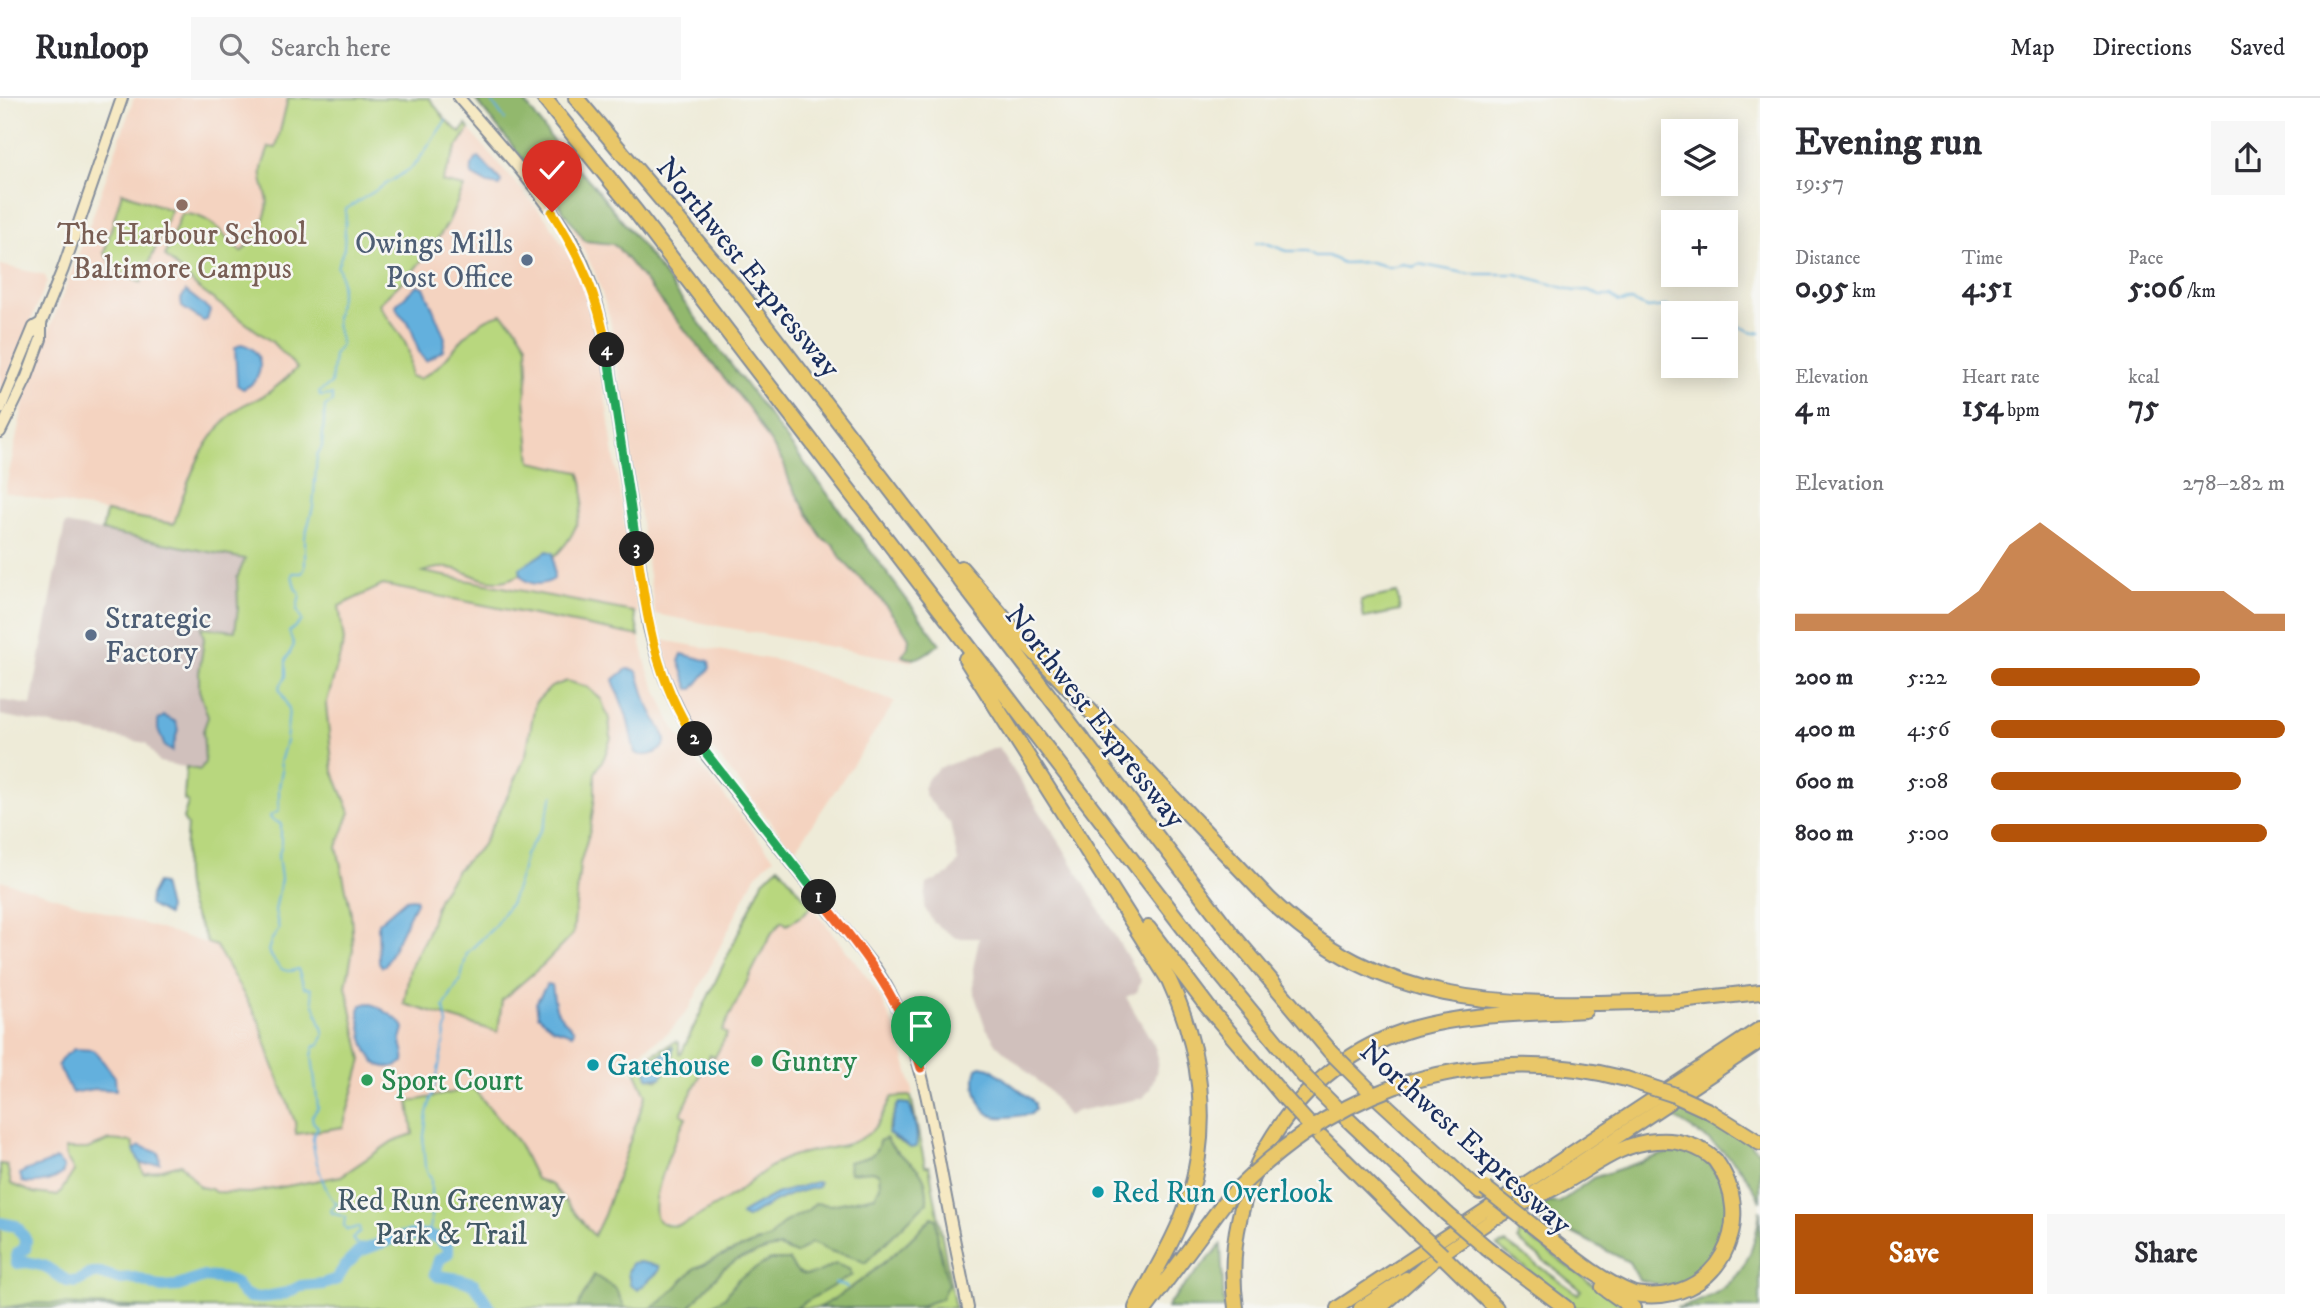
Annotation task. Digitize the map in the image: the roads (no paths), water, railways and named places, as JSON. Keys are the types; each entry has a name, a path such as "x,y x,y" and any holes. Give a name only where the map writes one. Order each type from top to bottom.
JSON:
{"highway":[{"name":"Northwest Expressway","path":"544,98 636,212 1203,953 1304,1076 1447,1214 1566,1308"},
{"name":"Northwest Expressway","path":"576,98 741,294 1230,932 1330,1051 1414,1132 1525,1224 1633,1308"},
{"path":"858,445 1020,636 1269,899 1329,947 1387,977 1459,998 1511,1002 1680,1001"},
{"path":"906,564 1169,980 1188,1024 1199,1070 1201,1128 1196,1168 1189,1199 1136,1308"},
{"path":"1049,787 1180,971 1233,1038 1314,1130 1496,1308"},
{"path":"1236,1308 1236,1235 1251,1178 1283,1120 1307,1093 1354,1055 1396,1034 1444,1022 1760,992"},
{"path":"1146,1308 1224,1203 1265,1162 1315,1125 1356,1102 1396,1086 1462,1070 1507,1066 1570,1068 1626,1079 1672,1094 1709,1111 1760,1143"},
{"path":"1498,1216 1630,1145 1668,1141 1692,1146 1708,1154 1722,1166 1738,1192 1744,1220 1737,1253 1727,1269 1703,1290 1675,1300 1647,1298 1607,1281 1525,1224"},
{"path":"1379,1308 1431,1262"},
{"path":"1460,1271 1507,1308"}],"main road":[{"path":"0,432 27,377 41,339 41,323 67,257 122,98"},
{"path":"459,98 552,212 571,240 592,286 602,322 653,649 667,688 687,727 707,756 875,968 894,998 907,1026 924,1082 968,1308"},
{"path":"0,409 34,327 41,323"},
{"path":"1337,1308 1760,1028"},
{"path":"1360,1308 1760,1042"}],"water":[{"path":"479,157 501,181 500,186 488,184 472,175 473,162"},
{"path":"417,285 424,287 445,338 443,350 426,361 420,353 409,324 396,305"},
{"path":"186,291 210,310 207,320 203,321 182,307 181,299"},
{"path":"241,344 255,352 260,365 256,379 243,389 237,385 235,348"},
{"path":"547,551 553,553 554,579 538,584 528,582 521,574 520,568"},
{"path":"682,654 709,661 710,668 693,689 689,689 679,661"},
{"path":"627,669 638,673 647,703 666,739 664,746 651,754 635,753 627,717 613,680"},
{"path":"164,716 176,722 178,729 172,751 165,747 158,729 158,720"},
{"path":"157,883 162,884 168,908 167,915 149,905 150,896"},
{"path":"406,899 416,899 416,902 385,966 382,967 379,962 378,923"},
{"path":"547,984 552,985 557,1012 574,1031 572,1034 553,1028 538,1015 536,1003"},
{"path":"368,1003 388,1013 404,1028 401,1040 404,1062 385,1067 373,1060 368,1053 359,1013 361,1005"},
{"path":"673,1047 672,1056 661,1078 648,1077 645,1067"},
{"path":"74,1049 94,1050 115,1077 116,1090 94,1089 72,1093 58,1065 62,1058"},
{"path":"977,1068 990,1068 1031,1099 1035,1109 1031,1114 1000,1117 986,1111 979,1100 976,1087"},
{"path":"900,1103 909,1104 911,1109 916,1147 911,1148 888,1133"},
{"path":"140,1146 159,1153 160,1163 140,1163 134,1150"},
{"path":"55,1159 64,1170 61,1175 38,1183 22,1182 20,1174"},
{"path":"819,1183 818,1187 781,1199 747,1218 741,1215 776,1194"},
{"path":"632,1263 659,1266 659,1271 638,1290 630,1285 628,1272"}],"waterway":[{"path":"489,98 505,120"},
{"path":"365,1249 352,1239 360,1232 359,1227 347,1230 344,1226 345,1217 332,1213 331,1210 337,1203 324,1183 315,1152 313,1137 318,1127 312,1116 318,1108 312,1056 314,1047 320,1044 324,1034 311,989 304,987 298,969 283,970 268,951 279,929 275,911 281,879 278,856 281,848 281,824 270,816 279,811 282,770 280,762 286,741 289,709 279,688 286,676 286,660 294,645 289,632 302,621 297,610 300,594 295,588 292,575 302,573 305,568 305,537 313,507 317,455 322,447 325,406 332,402 332,395 320,396 319,392 331,384 334,355 341,345 336,321 341,287 337,267 344,248 346,209 410,169 446,120"},
{"path":"1256,243 1263,242 1287,251 1307,251 1315,256 1328,256 1343,263 1370,262 1389,267 1404,264 1413,267 1419,264 1470,274 1516,274 1575,291 1588,290 1600,296 1611,296 1619,302 1631,301 1648,308 1661,307"},
{"path":"1738,326 1760,333"},
{"path":"428,1235 431,1224 431,1179 425,1166 423,1144 427,1113 447,1024 444,1007 461,978 467,953 493,928 511,902 525,855 543,827 553,795"},
{"path":"0,1223 16,1226 26,1240 25,1249 17,1255 17,1263 44,1266 67,1281 76,1282 93,1273 100,1273 118,1279 135,1278 160,1287 178,1286 204,1277 226,1279 234,1282 250,1297 261,1298 337,1279 360,1251 392,1239 428,1235 438,1238 448,1247 448,1253 439,1260 435,1273 474,1284 490,1308"},
{"path":"835,1283 847,1287"}],"place":[{"name":"The Harbour School Baltimore Campus","path":"182,205"},
{"name":"Owings Mills Post Office","path":"527,260"},
{"name":"Strategic Factory","path":"91,635"},
{"name":"Guntry","path":"757,1061"},
{"name":"Gatehouse","path":"593,1065"},
{"name":"Sport Court","path":"367,1080"},
{"name":"Red Run Overlook","path":"1098,1192"}],"park label":[{"name":"Red Run Greenway Park & Trail","path":"451,1217"}]}
